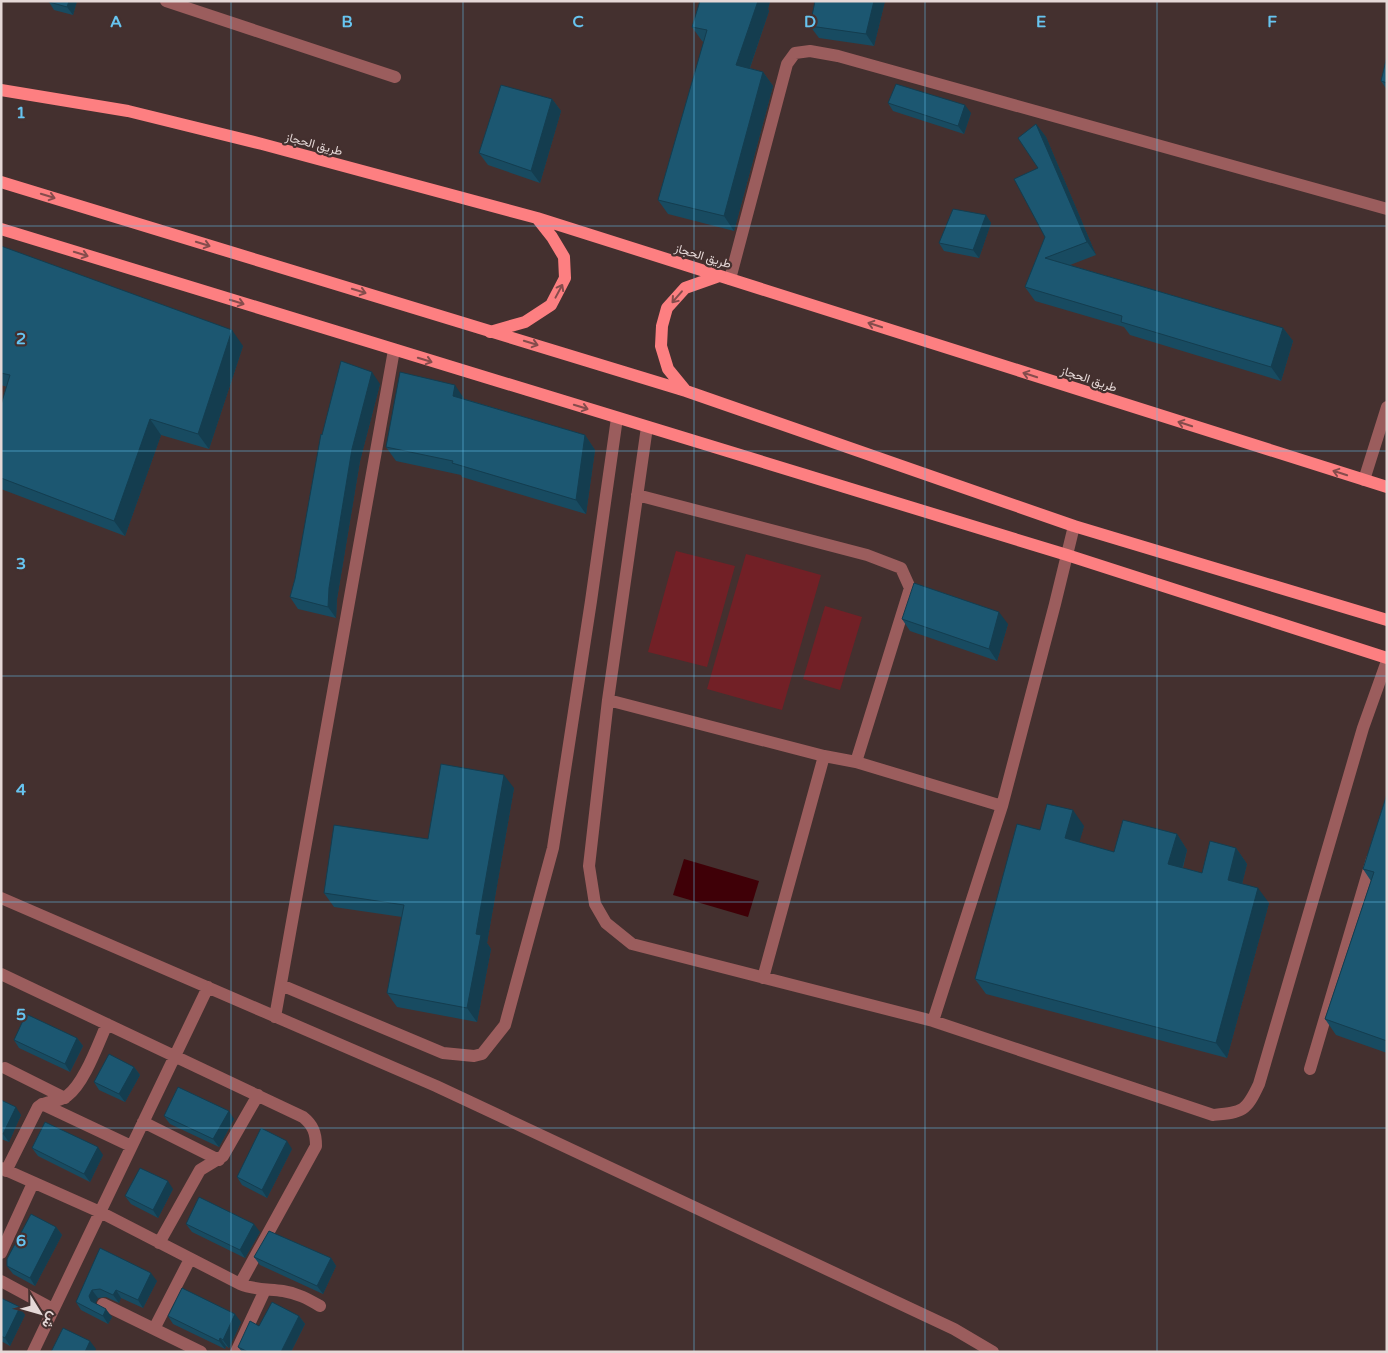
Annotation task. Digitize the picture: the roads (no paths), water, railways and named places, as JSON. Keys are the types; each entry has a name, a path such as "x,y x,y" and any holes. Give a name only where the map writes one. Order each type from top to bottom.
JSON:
{"main road":[{"name":"طريق الحجاز","path":"1,90 128,111 262,144 537,218 1387,487"},
{"path":"1,182 686,391 1074,526 1387,620"},
{"path":"490,332 525,322 551,305 566,278 564,257 552,237 537,218"},
{"path":"1,230 1067,555 1387,659"},
{"path":"686,391 668,369 661,346 662,326 667,308 685,288 725,278"}],"street":[{"path":"166,1 395,77"},
{"path":"725,278 788,64 795,53 810,51 838,56 1387,209"},
{"path":"276,1016 394,350"},
{"path":"1364,480 1387,407"},
{"path":"281,985 443,1053 474,1056 482,1054 506,1025 553,848 617,418"},
{"path":"647,427 608,700 589,866 595,904 606,922 632,944 933,1021 1213,1115 1238,1112 1250,1102 1259,1084 1356,752 1387,659"},
{"path":"637,495 867,554 901,568 910,588 856,762"},
{"path":"933,1021 1002,806 1074,526"},
{"path":"608,700 824,756 856,762 1002,806"},
{"path":"763,978 824,756"},
{"path":"1310,1069 1375,849"},
{"path":"1,898 436,1086 954,1328 993,1352"},
{"path":"1,974 258,1095 303,1117 309,1122 314,1129 316,1146 240,1284"},
{"path":"33,1352 208,987"},
{"path":"107,1024 79,1084 65,1098 42,1104 36,1111 4,1169 100,1212 240,1284 252,1289 285,1291 303,1297 320,1306"},
{"path":"5,1068 65,1098"},
{"path":"159,1243 200,1170 224,1156 258,1095"},
{"path":"42,1104 131,1146"},
{"path":"143,1122 218,1160"},
{"path":"1,1252 33,1182"},
{"path":"154,1329 190,1259"},
{"path":"1,1281 53,1309"},
{"path":"236,1352 265,1290"},
{"path":"104,1304 201,1352"}]}
